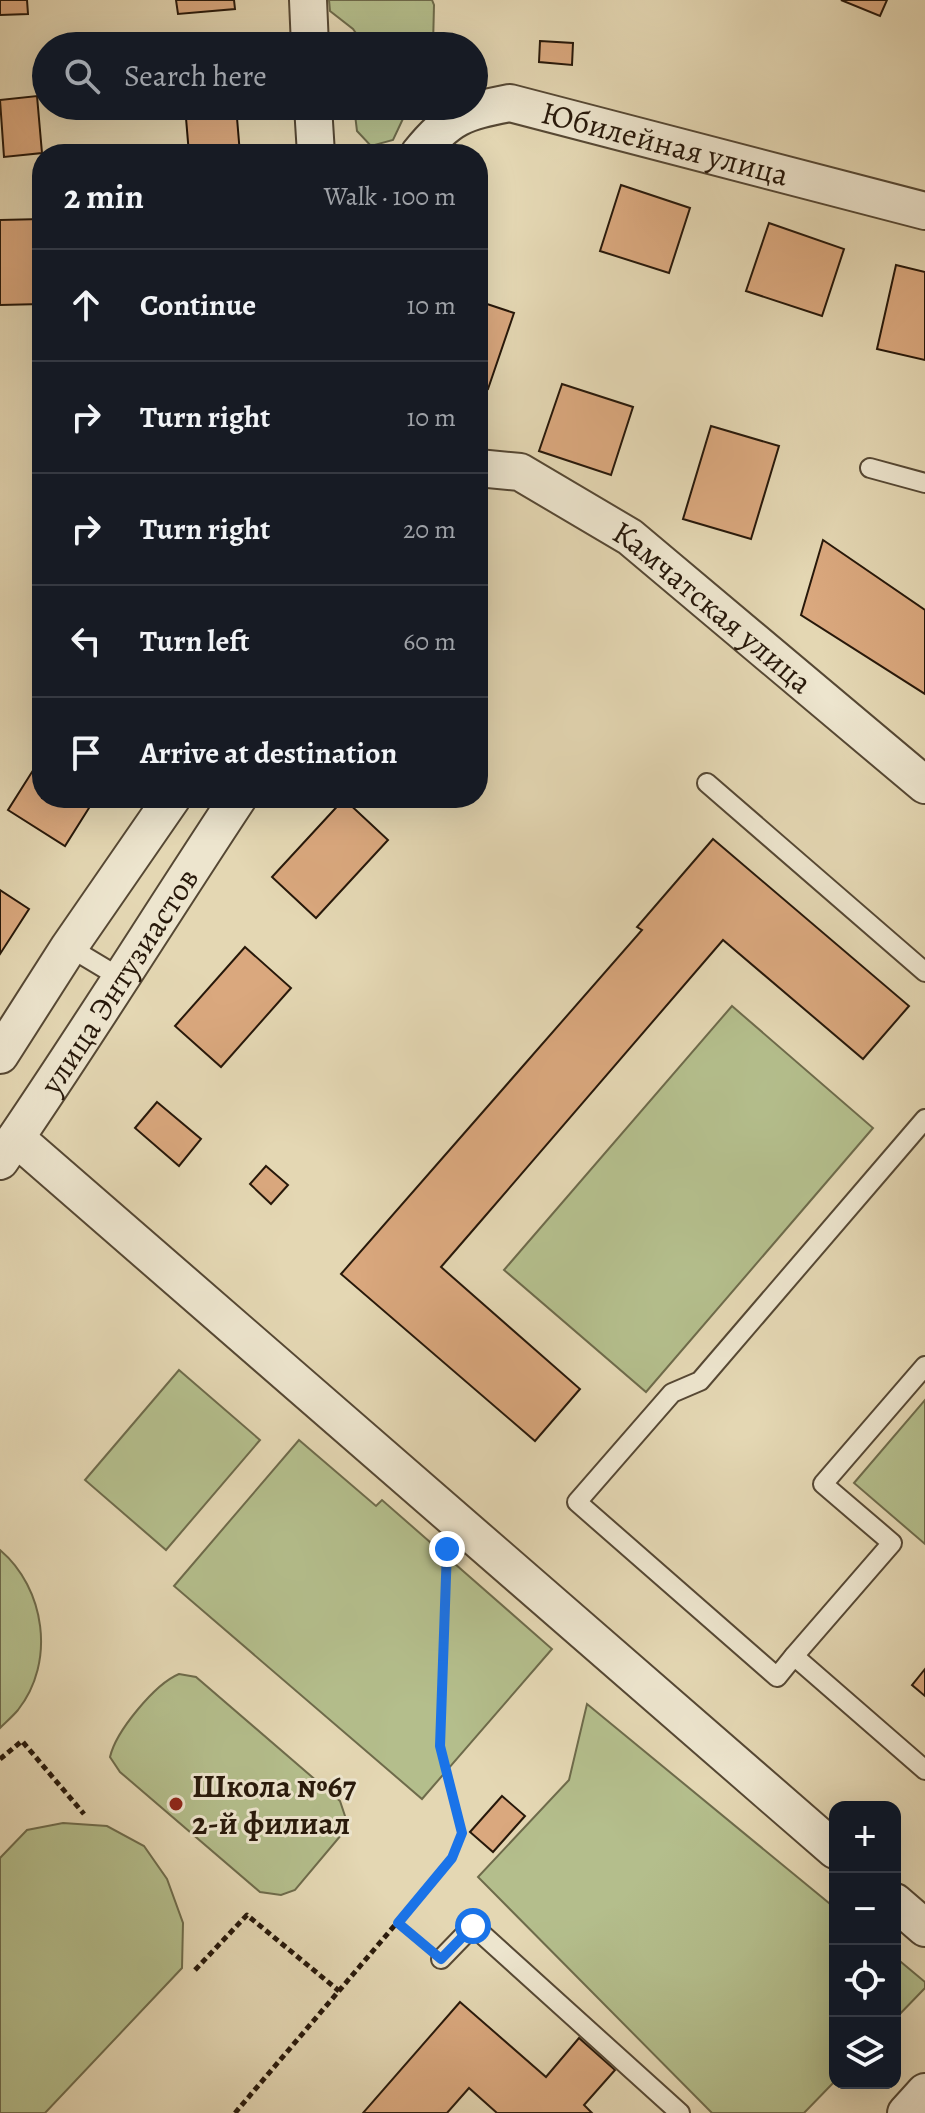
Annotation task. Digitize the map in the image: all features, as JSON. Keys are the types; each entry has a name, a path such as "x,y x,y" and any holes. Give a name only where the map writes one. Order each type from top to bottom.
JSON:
{"street":[{"path":"308,0 309,32"},
{"name":"Юбилейная улица","path":"488,107 510,103 925,211"},
{"path":"314,120 315,144"},
{"name":"Юбилейная улица","path":"427,144 439,129 454,120"},
{"name":"Камчатская улица","path":"488,469 520,472 630,537 925,785"},
{"path":"0,1055 69,947 165,808"},
{"name":"улица Энтузиастов","path":"8,1150 231,808"},
{"path":"8,1150 829,1845"},
{"path":"901,1907 925,1928"},
{"path":"906,2113 925,2092"}],"lane":[{"path":"870,468 925,483"},
{"path":"707,783 925,972"},
{"path":"69,947 119,977"},
{"path":"925,1119 700,1381 672,1393 577,1502 777,1677 892,1543 823,1484 925,1366"},
{"path":"794,1656 925,1770"},
{"path":"441,1959 473,1926 680,2113"}],"path":[{"path":"235,2113 452,1858 462,1833 440,1746 447,1549"},
{"path":"0,1759 22,1741 84,1814"},
{"path":"195,1970 247,1915 339,1991"},
{"path":"398,1923 441,1959"}],"green space":[{"path":"329,0 432,0 433,32 355,32 330,11"},
{"path":"356,120 402,120 393,140 378,144 369,144 357,131"},
{"path":"732,1006 873,1128 646,1392 504,1270"},
{"path":"179,1370 260,1440 166,1550 85,1480"},
{"path":"925,1400 925,1544 854,1483"},
{"path":"299,1440 376,1506 382,1500 552,1649 422,1799 174,1586"},
{"path":"0,1550 27,1584 40,1626 41,1648 38,1670 30,1691 18,1710 0,1728"},
{"path":"179,1674 196,1677 340,1801 346,1819 342,1834 295,1890 281,1895 260,1892 120,1772 110,1757 120,1734 138,1710 169,1679"},
{"path":"587,1704 829,1903 829,2087 804,2113 712,2113 478,1877 569,1780"},
{"path":"63,1823 107,1826 144,1846 167,1879 183,1923 182,1968 45,2113 0,2113 0,1858 27,1830"},
{"path":"901,1962 925,1982 925,1988 901,2013"}],"building":[{"path":"0,0 27,0 28,14 0,15"},
{"path":"176,0 234,0 235,9 178,14"},
{"path":"841,0 887,0 880,16"},
{"path":"540,41 573,43 572,65 539,62"},
{"path":"32,97 32,120 39,120 41,144 32,144 32,154 4,157 0,100"},
{"path":"186,120 237,120 239,144 188,144"},
{"path":"621,185 690,208 669,273 600,251"},
{"path":"32,219 32,304 0,305 0,220"},
{"path":"769,223 844,249 822,316 746,291"},
{"path":"896,265 925,272 925,360 877,349"},
{"path":"488,304 514,313 488,389"},
{"path":"562,384 633,407 611,475 539,451"},
{"path":"711,426 779,446 751,539 683,519"},
{"path":"823,540 925,610 925,694 801,615"},
{"path":"32,772 32,808 89,808 65,846 8,810"},
{"path":"336,808 354,808 388,840 316,918 272,877"},
{"path":"713,839 909,1006 863,1059 723,940 441,1267 580,1389 535,1441 341,1274 642,930 637,927"},
{"path":"0,890 29,909 0,954"},
{"path":"245,947 291,988 221,1067 175,1026"},
{"path":"157,1102 201,1139 179,1166 135,1128"},
{"path":"266,1166 288,1185 271,1204 250,1184"},
{"path":"925,1669 925,1696 912,1685"},
{"path":"502,1796 525,1816 493,1852 470,1832"},
{"path":"460,2002 546,2077 579,2038 615,2070 584,2105 592,2113 497,2113 469,2088 447,2113 363,2113"}],"place":[{"name":"Школа №67 2-й филиал","path":"176,1804"}],"route":[{"path":"447,1549 440,1746 462,1833 452,1858 398,1923 441,1959 473,1926"}]}
